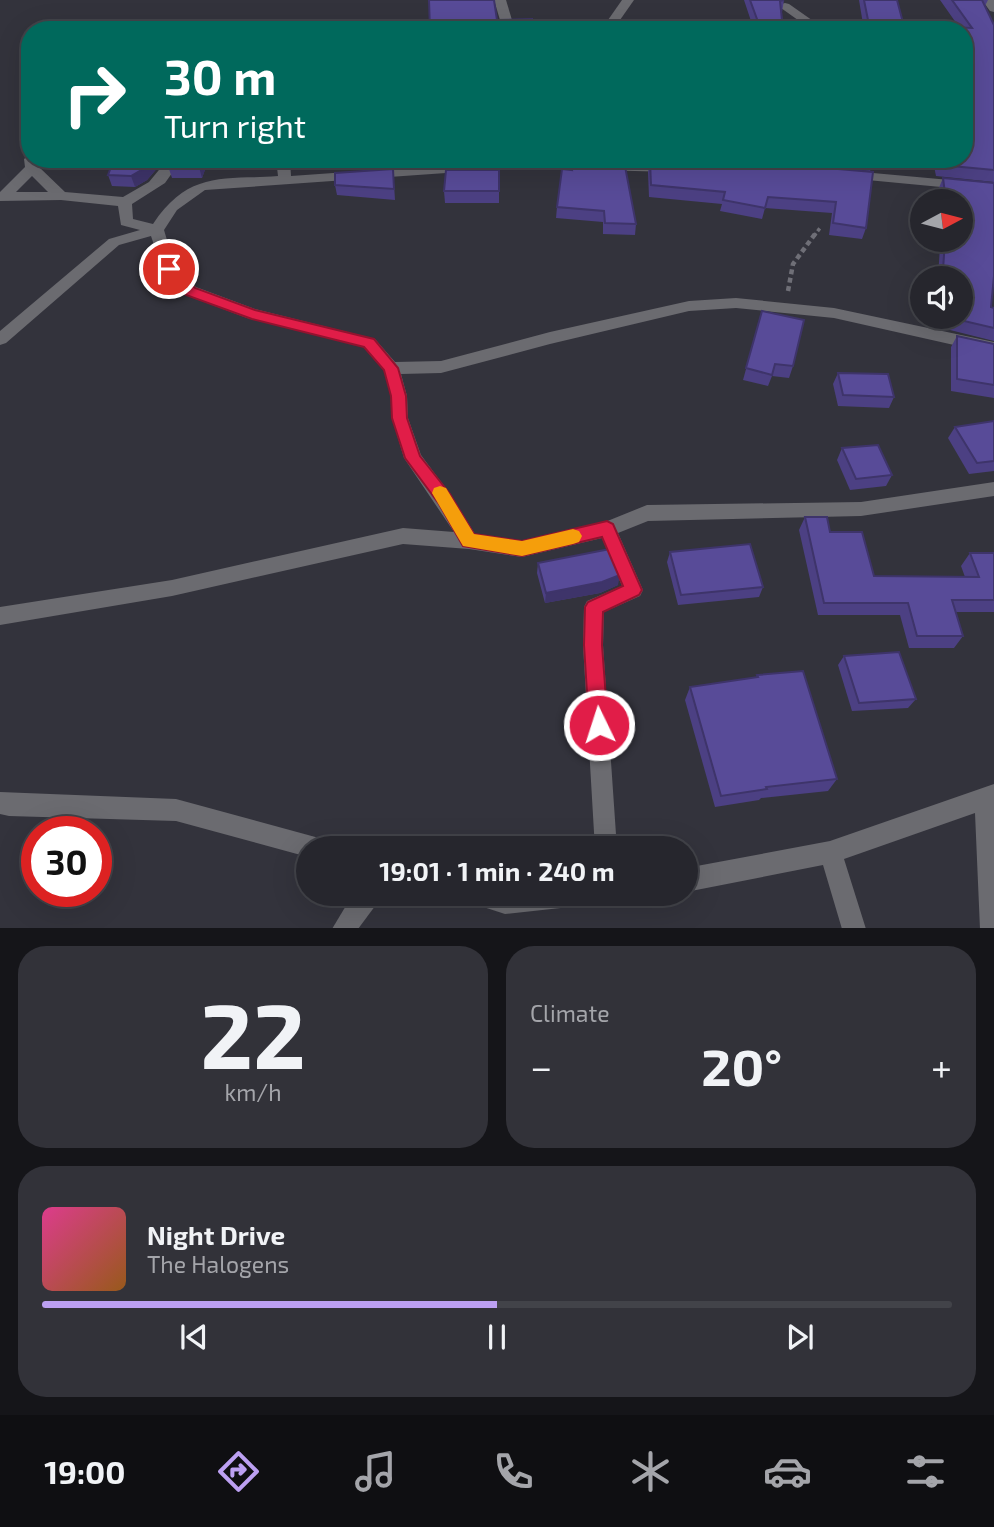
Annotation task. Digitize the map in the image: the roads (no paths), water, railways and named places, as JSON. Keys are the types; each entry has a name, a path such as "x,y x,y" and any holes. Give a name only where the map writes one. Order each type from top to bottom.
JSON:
{"street":[{"path":"500,0 506,21"},
{"path":"613,21 628,0"},
{"path":"988,0 994,9"},
{"path":"785,6 807,21"},
{"path":"2,196 27,168"},
{"path":"35,168 61,196"},
{"path":"2,196 61,196 125,202 156,186 170,168"},
{"path":"284,168 285,180"},
{"path":"388,168 202,186 172,207 158,230 160,246 169,269 191,291 252,314 369,343 391,368 399,396 400,418 413,458 444,499 469,541"},
{"path":"839,174 994,188"},
{"path":"125,202 126,222 158,230"},
{"path":"0,339 64,288 114,242 158,230"},
{"path":"391,368 442,367 550,338 689,306 736,303 834,313 994,348"},
{"path":"0,617 172,588 403,536 469,541 522,549 607,528 647,513 861,509 994,489"},
{"path":"605,836 593,645 594,607 633,590 607,528"},
{"path":"698,878 830,852 990,796 992,928"},
{"path":"0,803 176,810 296,843"},
{"path":"830,852 854,928"},
{"path":"345,928 359,906"}]}
